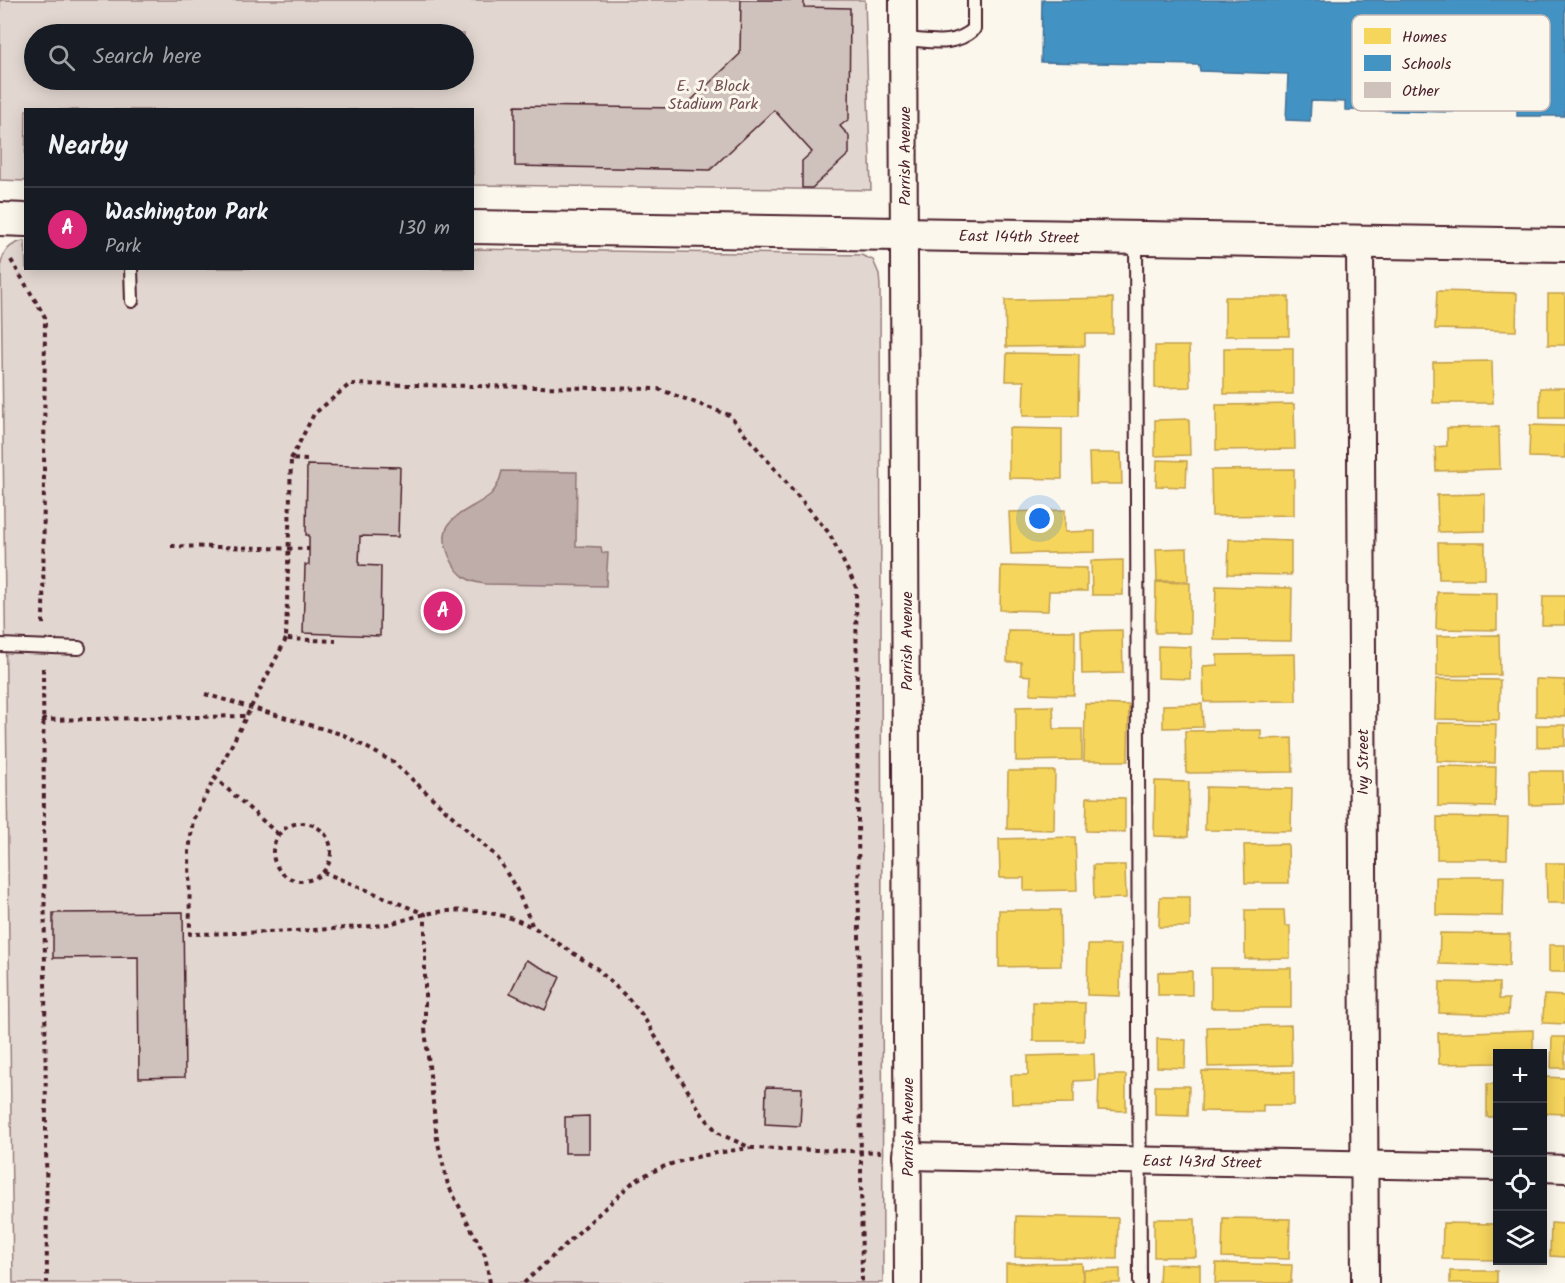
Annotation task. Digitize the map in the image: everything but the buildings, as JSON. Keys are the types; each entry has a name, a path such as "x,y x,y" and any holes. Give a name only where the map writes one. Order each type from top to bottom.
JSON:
{"street":[{"name":"Parrish Avenue","path":"903,0 908,1283"},
{"path":"0,219 24,220"},
{"name":"East 144th Street","path":"474,227 1565,245"},
{"name":"Ivy Street","path":"1360,242 1365,1283"},
{"name":"East 143rd Street","path":"907,1156 1493,1167"},
{"path":"1547,1168 1565,1169"}],"lane":[{"path":"903,39 953,41 963,38 974,29 974,0"},
{"path":"1136,238 1140,1283"},
{"path":"131,270 132,301"},
{"path":"0,645 79,648"}],"path":[{"path":"11,260 45,317 42,720 47,1283"},
{"path":"751,1148 718,1133 702,1114 643,1016 614,983 596,968 533,927 496,912 464,911 426,914 379,926 306,932 190,934 190,836 193,820 286,639 291,459 314,414 350,384 658,389 729,415 829,533 856,587 862,1283"},
{"path":"291,459 307,460"},
{"path":"171,546 309,549"},
{"path":"286,639 336,640"},
{"path":"205,694 344,735 393,762 497,857 517,890 533,927"},
{"path":"42,720 245,716"},
{"path":"214,777 279,834"},
{"path":"294,824 313,825 321,830 331,846 329,864 323,872 306,881 287,877 275,862 273,853 279,834 294,824"},
{"path":"323,872 346,884 426,914"},
{"path":"426,914 425,1029 436,1139 448,1185 485,1255 490,1283"},
{"path":"524,1283 632,1183 652,1170 675,1161 751,1148 861,1150 907,1156"}],"green space":[{"name":"E. J. Block Stadium Park","path":"0,0 865,0 871,190 474,185 474,108 24,108 24,181 0,180"},
{"path":"24,241 24,270 474,270 474,249 861,255 873,260 879,274 880,286 883,1283 13,1283 1,264 3,255 14,244"}],"shaded area":[{"path":"502,471 577,472 576,546 601,547 602,553 608,553 606,586 485,584 474,582 461,575 446,547 445,536 448,526 461,513 492,493"}],"place":[{"name":"Washington Park","path":"443,611"}]}
